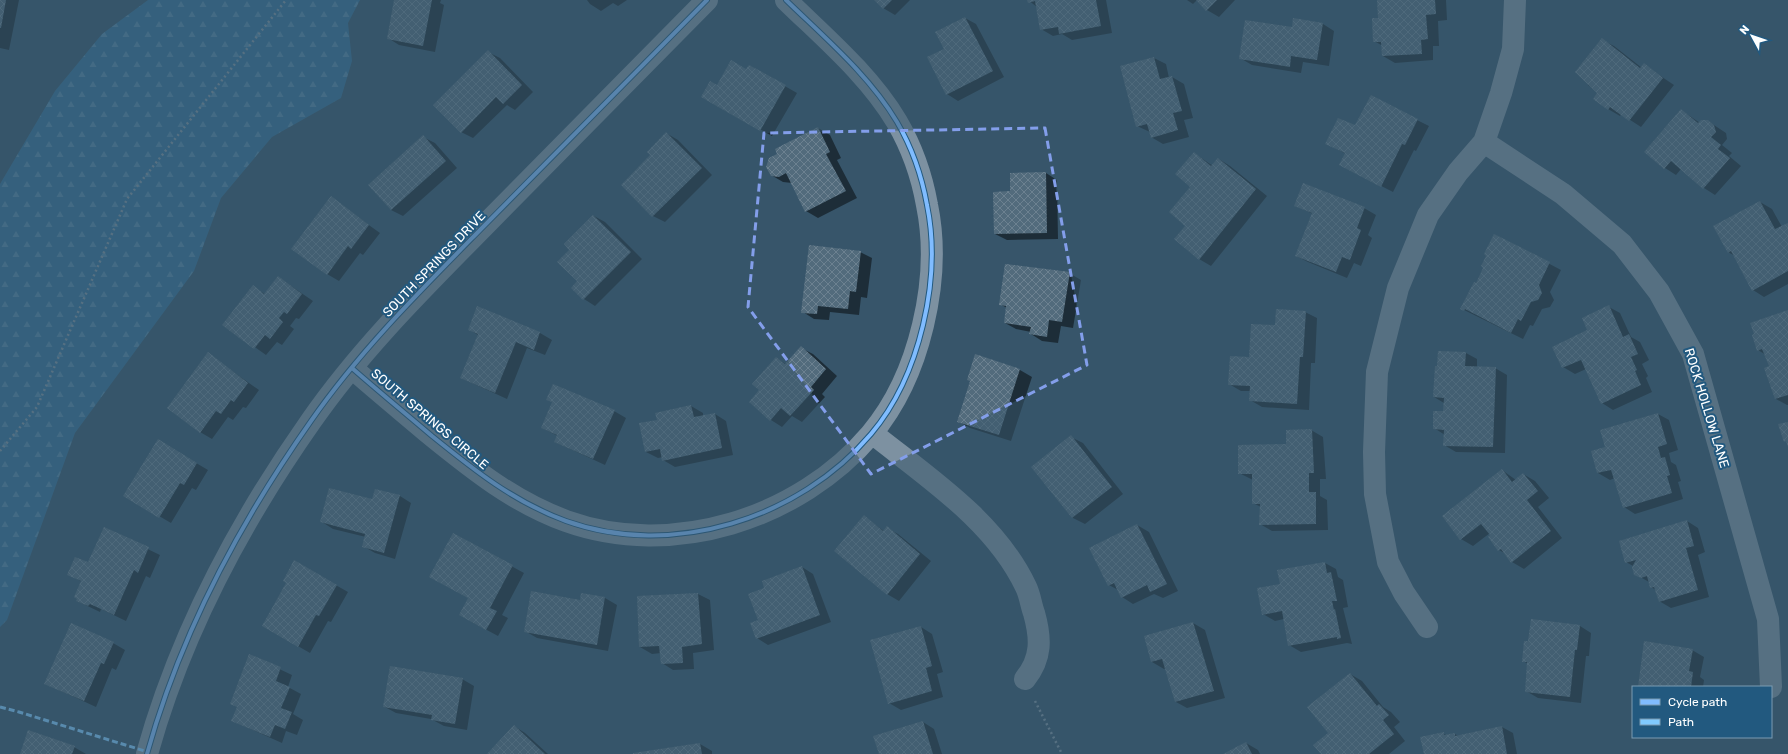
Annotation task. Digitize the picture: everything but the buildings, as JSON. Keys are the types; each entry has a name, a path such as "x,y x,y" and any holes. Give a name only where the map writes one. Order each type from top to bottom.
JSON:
{"street":[{"name":"SOUTH SPRINGS DRIVE","path":"148,754 182,653 219,572 262,495 311,420 352,368 398,314 706,0"},
{"name":"SOUTH SPRINGS CIRCLE","path":"352,368 461,460 500,489 523,502 567,521 594,529 623,534 676,534 710,529 764,512 789,500 823,479 872,433 902,384 922,333 930,296 932,258 928,205 912,154 897,122 875,91 846,58 786,0"},
{"path":"1427,627 1404,593 1388,562 1382,532 1375,494 1374,452 1377,372 1398,288 1428,215 1458,172 1484,142 1501,93 1513,49 1515,0"},
{"name":"ROCK HOLLOW LANE","path":"1484,142 1563,194 1622,244 1659,292 1694,354 1768,619 1771,686"},
{"path":"872,433 962,504 988,532 1015,566 1026,588 1038,629 1038,650 1034,668 1025,679"}],"path":[{"path":"0,451 37,407 127,199 286,0"},
{"path":"1025,679 1062,754"}],"highlighted area":[{"path":"1045,128 1087,365 871,474 748,307 764,133"}],"green space":[{"path":"148,0 360,0 348,23 352,61 341,98 272,137 221,198 194,271 75,433 7,620 0,627 0,184 55,91 102,34"}],"marked path":[{"path":"0,707 148,752"}],"cycle path":[{"path":"147,754 177,666 215,581 260,499 285,459 330,394 416,295 707,0"},
{"path":"352,368 463,461 512,495 566,521 607,532 648,535 690,533 731,524 771,509 808,489 842,464 871,434 888,411 903,384 923,325 929,294 931,233 925,194 919,173 907,141 897,122 886,105 860,73 786,0"}]}
